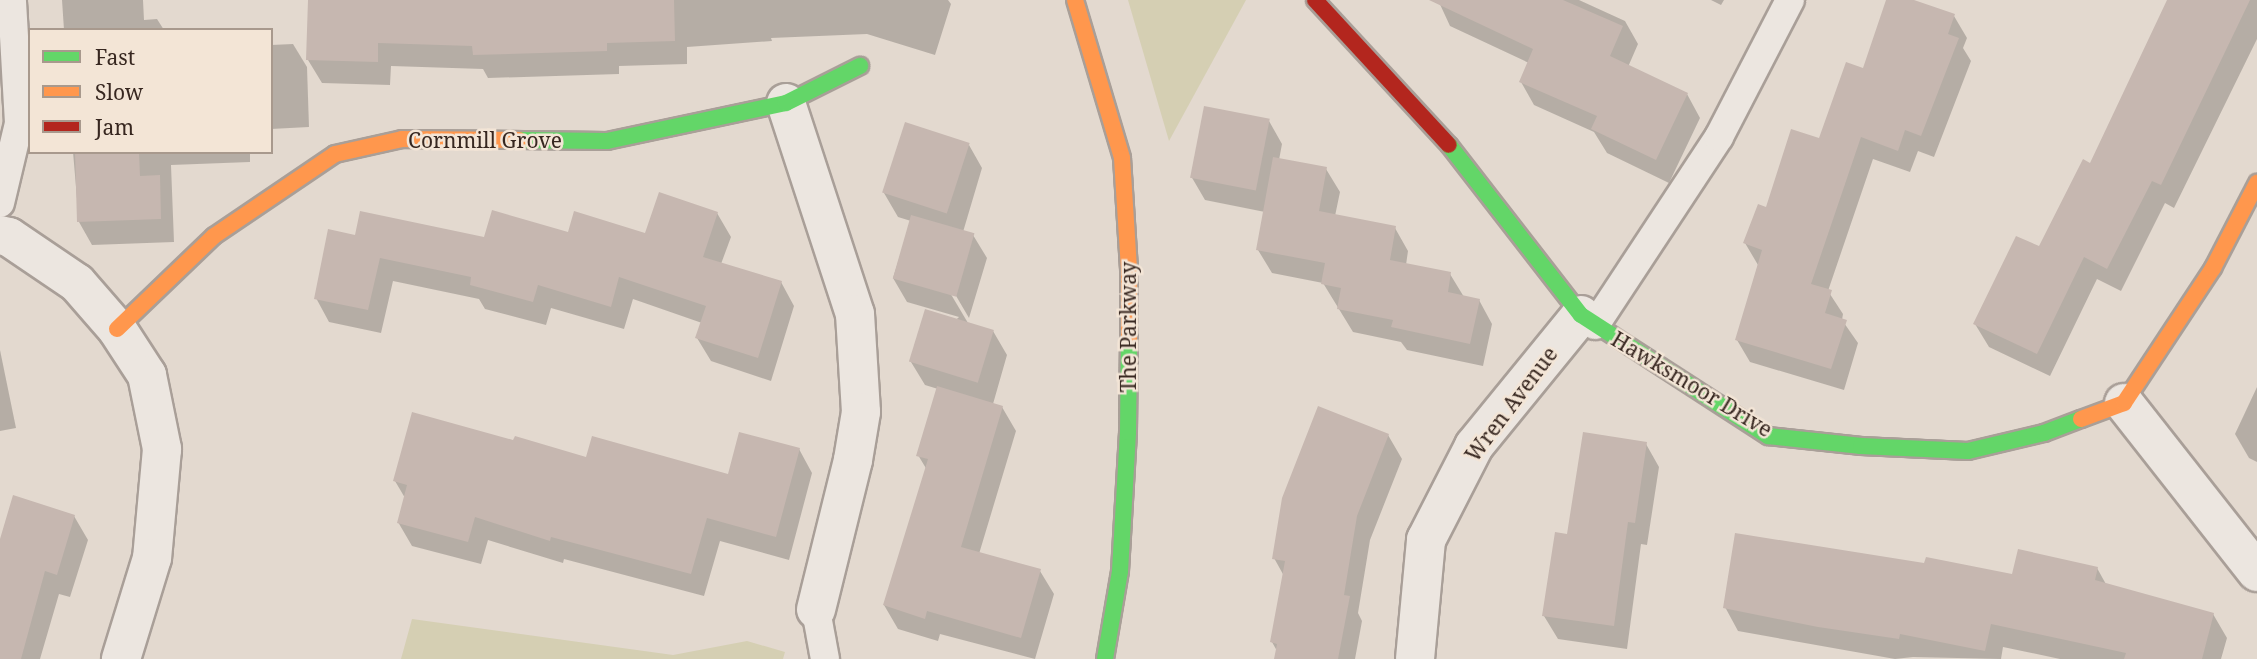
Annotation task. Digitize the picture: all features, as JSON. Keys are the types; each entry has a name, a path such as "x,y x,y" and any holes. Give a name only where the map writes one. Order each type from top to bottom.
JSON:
{"street":[{"name":"The Parkway","path":"1075,0 1122,158 1129,271 1128,432 1120,571 1105,659"},
{"name":"Hawksmoor Drive","path":"1315,0 1460,157 1588,320 1768,436 1861,446 1968,451 2043,433 2124,403"},
{"name":"Cornmill Grove","path":"117,329 214,236 335,154 402,139 607,141 786,103 860,66"},
{"path":"786,103 855,314 861,412 853,460 816,610"},
{"path":"2257,183 2213,268 2124,403 2257,572"},
{"path":"0,235 9,237 77,283 117,329 147,375 162,449 152,558 121,659"},
{"name":"Wren Avenue","path":"1415,659 1426,540 1474,446 1588,320"}],"lane":[{"path":"0,203 19,122 12,0"},
{"path":"1588,320 1719,137 1790,0"},
{"path":"816,610 825,659"}],"shaded area":[{"path":"1128,0 1246,0 1169,141"},
{"path":"412,619 673,655 747,641 785,652 783,659 401,659"}],"building":[{"path":"308,0 674,0 675,41 607,43 607,51 473,55 472,46 378,43 378,62 306,60"},
{"path":"1429,0 1563,0 1623,26 1610,56 1688,93 1656,160 1591,129 1597,116 1519,82 1533,49"},
{"path":"1886,0 1914,0 1955,14 1948,34 1959,38 1921,136 1905,130 1898,151 1861,137 1811,284 1832,290 1825,313 1847,320 1831,369 1735,340 1762,250 1743,243 1758,204 1766,207 1791,129 1819,138 1846,62 1863,68"},
{"path":"2167,0 2250,0 2161,185 2152,181 2107,269 2084,257 2037,354 1973,324 2016,236 2039,246 2083,159 2090,163"},
{"path":"1204,106 1270,119 1256,190 1190,178"},
{"path":"905,122 970,143 947,213 882,192"},
{"path":"75,154 139,154 140,176 160,175 161,219 77,222"},
{"path":"1273,157 1327,167 1319,211 1396,226 1390,260 1451,272 1448,292 1480,299 1470,344 1391,327 1393,320 1337,309 1341,288 1321,284 1325,263 1256,250"},
{"path":"659,192 718,212 703,257 782,281 758,358 695,338 706,306 619,277 611,307 538,285 533,302 470,285 471,277 380,258 368,310 314,299 328,229 355,235 360,211 484,237 492,210 568,232 574,211 645,233"},
{"path":"911,215 974,233 956,297 893,278"},
{"path":"925,309 994,330 978,383 909,362"},
{"path":"937,386 1003,406 961,547 1041,569 1021,638 927,611 925,619 883,605 928,459 916,456"},
{"path":"1318,406 1389,434 1357,516 1344,595 1350,596 1338,659 1274,659 1277,644 1270,642 1285,561 1272,559 1282,498"},
{"path":"412,412 513,440 515,436 586,457 592,436 728,474 739,432 800,448 776,537 707,518 691,574 551,537 550,541 475,517 468,542 397,523 407,485 393,481"},
{"path":"1583,432 1647,442 1635,523 1628,522 1614,626 1542,616 1555,532 1567,534"},
{"path":"13,495 75,515 57,575 45,571 21,659 0,659 0,539"},
{"path":"1735,533 1924,563 1926,557 2012,574 2018,549 2098,567 2095,580 2214,613 2202,659 2124,659 2126,653 1991,624 1985,651 1900,634 1899,639 1818,627 1723,608"}],"traffic: fast":[{"path":"519,140 607,141 786,103 860,66"},
{"path":"1449,145 1581,315 1768,436 1861,446 1968,451 2044,433 2081,419"},
{"path":"1105,659 1120,571 1128,432 1129,339"}],"traffic: slow":[{"path":"1075,0 1122,158 1129,270 1129,339"},
{"path":"117,329 214,236 335,154 402,139 519,140"},
{"path":"2081,419 2124,403 2213,268 2257,183"}],"traffic: jam":[{"path":"1315,0 1449,145"}]}
